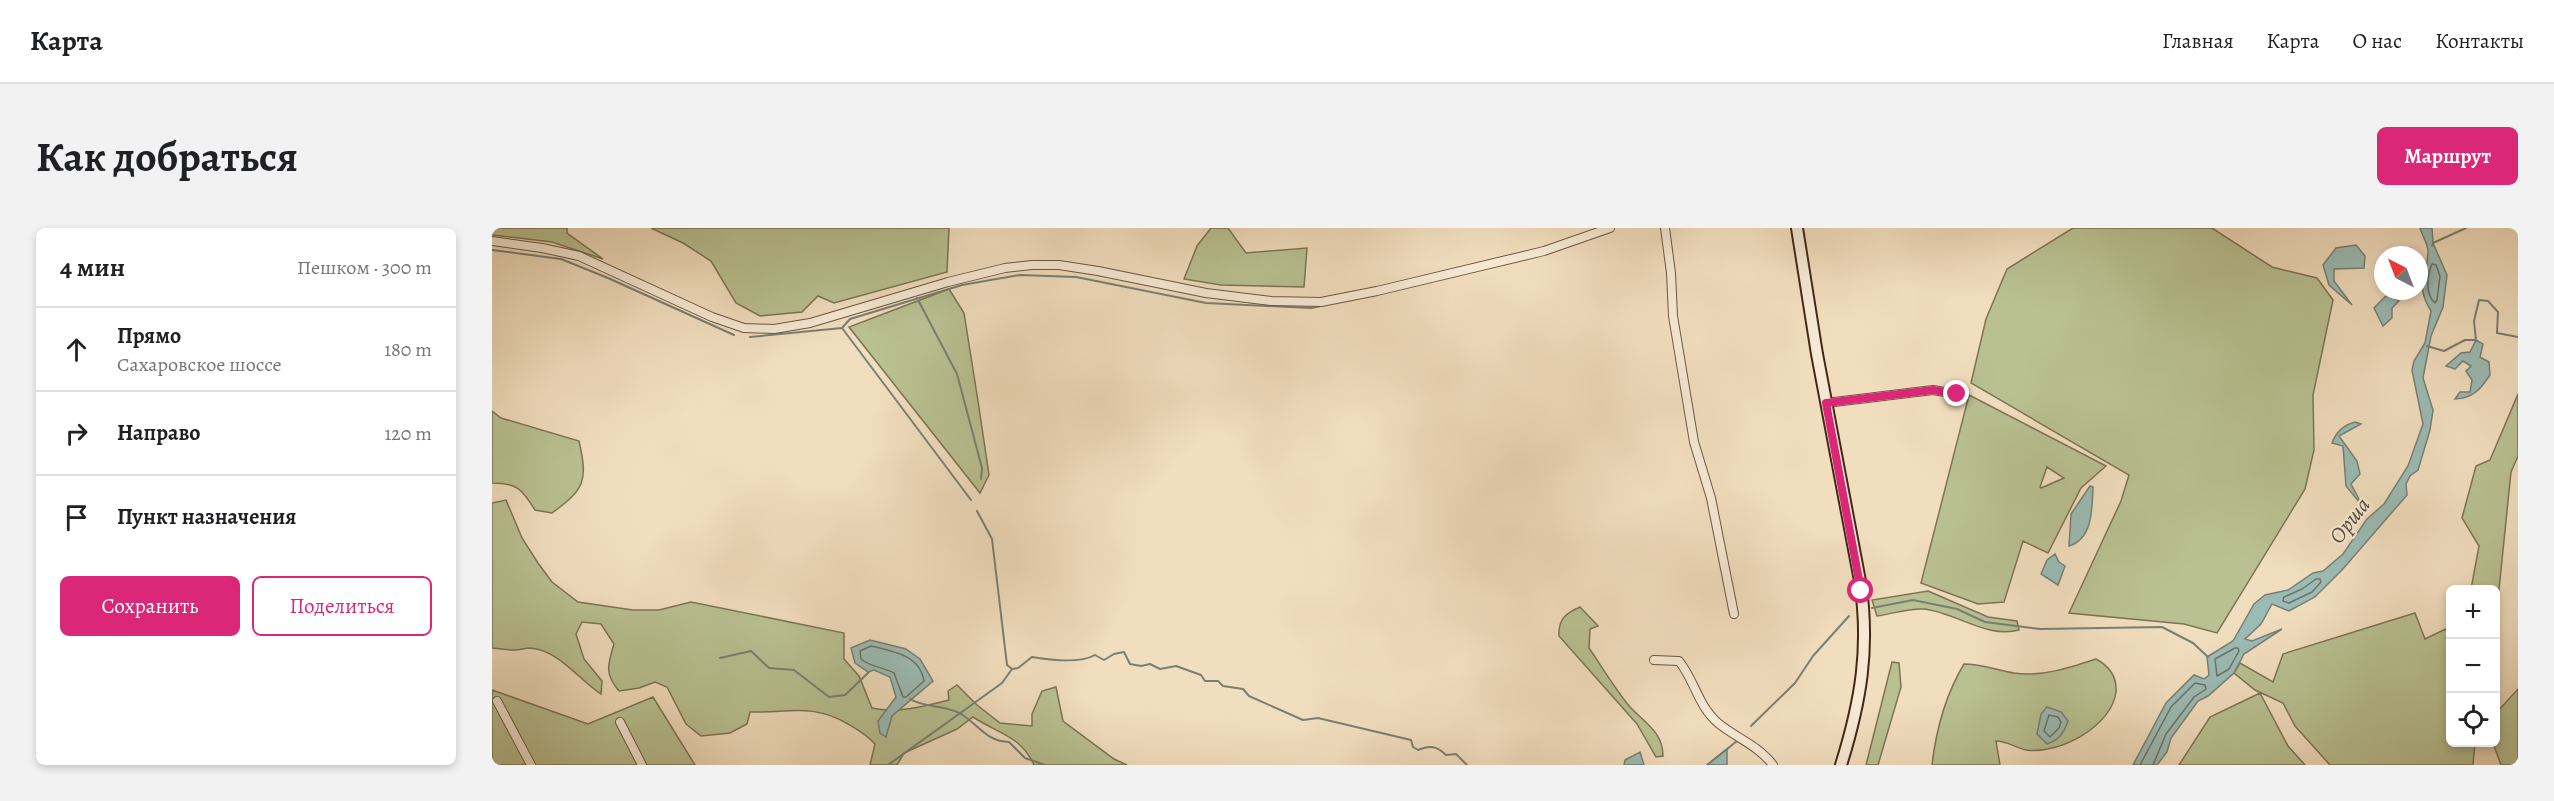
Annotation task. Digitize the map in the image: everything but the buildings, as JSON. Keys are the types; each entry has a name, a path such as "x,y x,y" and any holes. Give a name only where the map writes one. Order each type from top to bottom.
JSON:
{"main road":[{"path":"1797,228 1826,403 1860,581 1865,626 1862,686 1841,765"}],"street":[{"path":"492,241 579,256 712,317 744,328 774,329 810,323 948,282 1005,268 1032,265 1059,265 1098,271 1206,293 1271,301 1321,302 1544,251 1610,228"},
{"path":"1665,228 1671,273 1673,316 1694,442 1711,498 1734,614"},
{"path":"1826,403 1933,390 1957,394"},
{"path":"1653,660 1679,661 1688,672 1700,702 1718,723 1742,738 1773,765"},
{"path":"497,701 531,765"},
{"path":"620,722 642,765"}],"green space":[{"path":"492,228 567,228 567,233 603,259 552,242 492,235"},
{"path":"651,228 949,228 947,272 834,303 818,296 802,312 760,316 736,303 711,261 683,243"},
{"path":"1211,228 1228,228 1246,253 1307,248 1304,287 1221,285 1184,279 1197,246"},
{"path":"2073,228 2212,228 2272,267 2317,278 2333,300 2313,395 2314,450 2305,489 2217,633 2184,624 2069,613 2121,501 2129,475 1971,383 1986,319 2007,269"},
{"path":"949,289 964,313 978,401 989,475 980,493 849,327"},
{"path":"2518,394 2518,456 2511,472 2499,585 2472,585 2479,546 2462,518 2476,466 2490,460"},
{"path":"1969,395 2106,466 2081,488 2048,553 2023,541 2004,602 1978,604 1921,583","holes":["2047,467 2064,478 2041,488 2040,487"]},
{"path":"492,411 501,418 579,441 583,466 581,483 571,497 552,513 535,510 522,492 513,486 492,483"},
{"path":"506,500 522,538 538,563 552,582 578,602 633,610 659,610 691,602 844,633 844,659 859,676 872,708 881,710 910,708 949,700 948,691 957,685 1000,723 1032,726 1032,714 1042,691 1056,687 1063,721 1114,759 1127,765 1034,765 1029,755 1016,742 973,717 957,729 904,753 897,765 870,765 875,744 872,741 835,717 812,711 750,712 747,724 730,733 701,736 686,724 667,687 655,682 639,688 619,691 609,674 614,644 601,624 582,622 576,634 584,659 602,681 601,694 550,654 530,648 516,650 492,648 492,503"},
{"path":"1928,591 1988,617 2017,621 2019,630 1995,631 1924,609 1877,616 1872,600"},
{"path":"1580,607 1598,626 1590,629 1589,648 1624,700 1657,734 1663,756 1656,757 1637,724 1559,636 1560,625 1564,617"},
{"path":"2415,613 2425,639 2446,629 2446,747 2475,747 2473,765 2330,765 2295,726 2283,703 2255,690 2234,673 2240,663 2273,682 2283,654"},
{"path":"2096,659 2111,672 2116,692 2105,716 2082,736 2053,748 2039,750 2026,750 1996,741 2000,765 1932,765 1943,713 1964,664 2014,673 2035,674"},
{"path":"1892,662 1899,663 1901,687 1878,765 1866,765"},
{"path":"2518,689 2518,765 2501,765 2494,747 2500,747 2500,709"},
{"path":"492,690 588,724 653,697 695,765 492,765"},
{"path":"2260,693 2288,746 2305,765 2179,765 2210,717"}],"water":[{"path":"2420,228 2432,228 2433,243 2447,275 2443,307 2431,336 2423,378 2433,410 2430,430 2418,470 2410,476 2406,484 2407,495 2342,570 2315,597 2289,611 2272,604 2261,624 2245,639 2252,641 2282,629 2244,654 2234,673 2208,696 2198,701 2171,738 2167,752 2157,765 2133,765 2166,703 2194,675 2204,679 2209,675 2207,657 2233,641 2254,604 2265,595 2288,590 2313,573 2323,571 2343,554 2367,519 2384,504 2408,466 2423,424 2412,370 2414,361 2425,343 2431,311 2425,300 2428,300 2427,245"},
{"path":"2356,245 2365,256 2364,268 2334,269 2334,281 2352,305 2329,285 2323,265 2336,248"},
{"path":"2382,300 2399,301 2392,308 2392,318 2383,326 2374,308"},
{"path":"2476,340 2483,344 2480,357 2489,362 2490,375 2476,392 2467,397 2455,399 2460,392 2470,392 2472,380 2466,371 2471,366 2463,361 2455,369 2446,366 2461,353 2470,352"},
{"path":"2355,422 2361,424 2339,436 2357,461 2360,474 2351,484 2359,502 2346,486 2343,446 2332,443 2341,430"},
{"path":"2090,486 2093,487 2090,522 2083,537 2069,546 2071,514"},
{"path":"2055,554 2059,562 2065,566 2058,585 2041,574 2047,560"},
{"path":"870,640 906,649 920,659 933,681 892,716 886,737 880,733 878,721 896,697 890,677 874,670 868,672 855,663 851,648"},
{"path":"2047,707 2061,712 2068,721 2060,736 2047,744 2037,734 2041,714"},
{"path":"1727,749 1727,765 1707,765"},
{"path":"1640,752 1644,765 1624,765 1625,760"}],"waterway":[{"path":"2432,246 2433,243 2466,228"},
{"path":"492,250 561,259 734,335"},
{"path":"750,337 842,328 850,319 962,285 1020,275 1076,277 1206,303 1311,308 1321,306"},
{"path":"917,298 957,374 982,468 981,479"},
{"path":"2427,346 2444,351 2465,340 2476,340 2474,321 2479,300 2488,301 2498,312 2497,333 2518,337"},
{"path":"842,328 971,500"},
{"path":"977,511 992,539 1007,665 1012,669"},
{"path":"1872,608 1913,600 1957,609 1985,622 2040,629 2162,627 2193,643 2208,657"},
{"path":"1751,726 1795,683 1813,656 1849,616"},
{"path":"720,658 751,651 769,668 794,670 829,697 845,695 869,672"},
{"path":"888,765 1002,683 1012,669 1018,668 1032,657 1081,660 1095,655 1104,660 1114,654 1124,652 1130,664 1141,666 1150,664 1160,669 1176,666 1201,675 1205,681 1218,681 1223,686 1243,689 1249,696 1303,720 1318,718 1411,740 1413,747 1418,750 1433,747 1446,755 1456,754 1467,765"},
{"path":"910,699 955,711 989,736 1009,742 1025,758 1045,765"},
{"path":"1707,765 1737,741"}],"route":[{"path":"1861,591 1826,403 1933,390 1957,394"}],"water label":[{"name":"Орша","path":"2349,520"}]}
